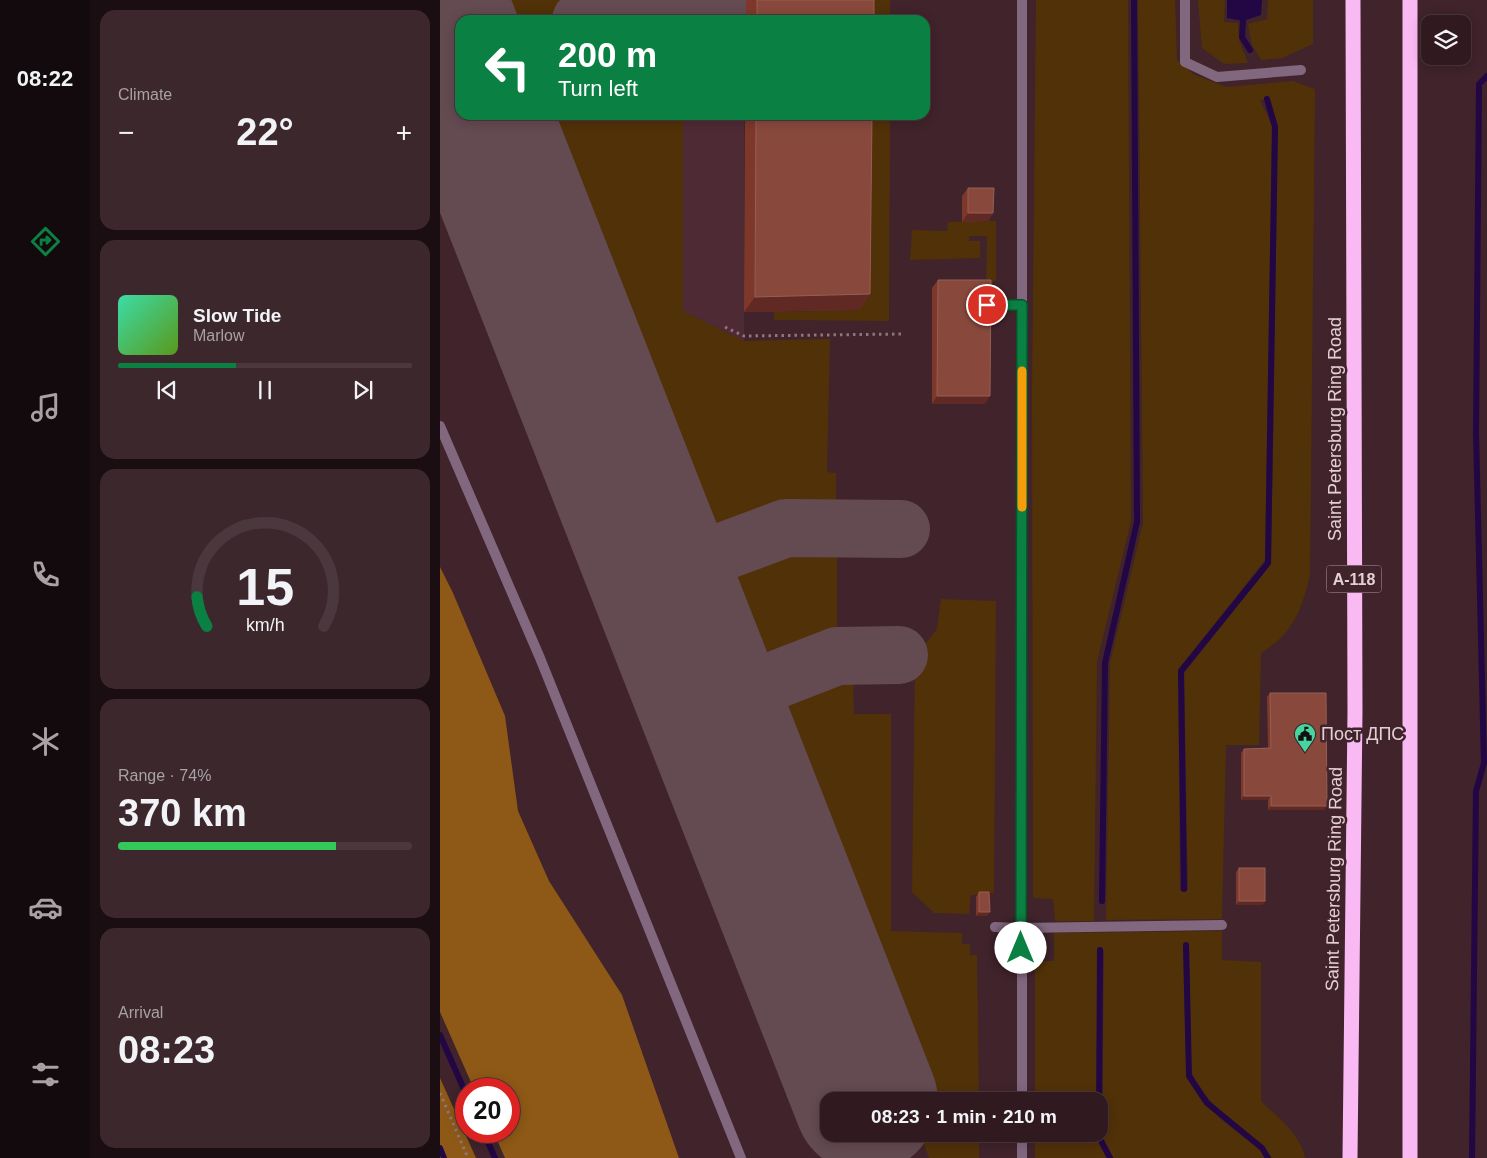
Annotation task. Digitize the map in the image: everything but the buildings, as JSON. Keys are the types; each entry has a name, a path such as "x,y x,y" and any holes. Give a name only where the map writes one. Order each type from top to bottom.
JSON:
{"highway":[{"name":"Saint Petersburg Ring Road","path":"1350,1158 1355,711 1353,0"},
{"path":"1410,0 1410,1158"}],"lane":[{"path":"1022,0 1022,1092"},
{"path":"1184,0 1185,62 1217,76 1301,70"},
{"path":"987,305 1022,305"},
{"path":"440,426 540,658 741,1158"},
{"path":"994,926 1021,928 1222,925"},
{"path":"1022,1142 1022,1158"}],"path":[{"path":"725,328 744,336 902,334"},
{"path":"440,1093 468,1158"}],"shaded area":[{"path":"475,0 596,0 552,15 481,15"},
{"path":"604,0 744,0 744,15 605,15"},
{"path":"862,0 890,0 890,15 862,15"},
{"path":"1036,0 1128,0 1131,521 1097,662 1094,921 1055,921 1053,899 1033,898 1032,390"},
{"path":"1138,0 1175,0 1177,60 1193,74 1226,87 1293,81 1315,89 1310,575 1294,620 1281,638 1261,653 1259,745 1226,745 1222,919 1106,920 1110,663 1143,523","holes":["1269,99 1278,125 1271,564 1184,673 1188,890 1180,891 1178,670 1265,560 1272,125 1260,100"]},
{"path":"1198,0 1225,0 1224,22 1238,23 1239,40 1248,63 1224,64 1202,48"},
{"path":"1227,0 1262,0 1261,15 1243,21 1227,18"},
{"path":"1268,0 1313,0 1313,44 1282,58 1261,60 1252,45 1248,24 1267,19"},
{"path":"524,120 683,120 683,311 744,341 830,339 827,472 836,473 836,514 786,516 708,543 684,533"},
{"path":"683,120 744,120 744,341 683,311"},
{"path":"861,120 890,120 889,321 774,320 774,312 859,310"},
{"path":"996,221 996,280 986,288 987,236 969,236 969,241 980,241 980,258 910,260 912,230 947,231 948,222"},
{"path":"837,540 837,646 764,675 736,664 707,593 720,568 788,542"},
{"path":"440,567 453,593 505,716 518,811 549,881 622,995 679,1158 505,1158 498,1143 520,1143 520,1078 469,1078 440,1012"},
{"path":"941,599 996,601 994,893 971,895 969,914 934,913 912,892 915,657 937,629"},
{"path":"853,668 854,714 891,714 891,931 962,933 962,944 970,944 970,955 977,955 979,1092 903,1092 757,720 768,693 838,669"},
{"path":"1222,931 1222,960 1261,962 1261,1101 1293,1133 1305,1158 1271,1158 1262,1146 1216,1107 1198,1084 1191,1070 1189,945 1183,946 1187,1075 1200,1098 1218,1117 1261,1150 1265,1158 1113,1158 1105,1142 1108,1142 1108,1092 1102,1092 1104,950 1098,950 1096,1092 1035,1092 1035,961 1054,961 1054,933"},
{"path":"440,1078 455,1111 455,1143 469,1143 476,1158 440,1158"},
{"path":"923,1142 979,1142 979,1158 929,1158"},
{"path":"1035,1142 1100,1142 1107,1158 1035,1158"}],"waterway":[{"path":"1102,901 1105,663 1137,522 1134,0"},
{"path":"1243,21 1242,37 1250,50"},
{"path":"1472,1158 1476,791 1484,763 1476,433 1479,84 1487,76"},
{"path":"1184,889 1181,671 1268,563 1275,127 1267,99"},
{"path":"1186,945 1189,1076 1207,1103 1262,1148 1268,1158"},
{"path":"1100,950 1099,1137 1110,1158"},
{"path":"440,1035 459,1078"},
{"path":"488,1143 495,1158"},
{"path":"440,1148 444,1158"}],"taxiway":[{"path":"596,15 611,10 720,10 720,0"},
{"path":"660,575 786,528 901,529"},
{"path":"711,705 837,656 899,655"}],"runway":[{"path":"440,15 455,53"},
{"path":"481,120 862,1092"}],"slow traffic":[{"path":"1022,371 1022,507"}],"place":[{"name":"Пост ДПС","path":"1305,753"}],"route":[{"path":"987,305 1022,305 1021,948"}]}
